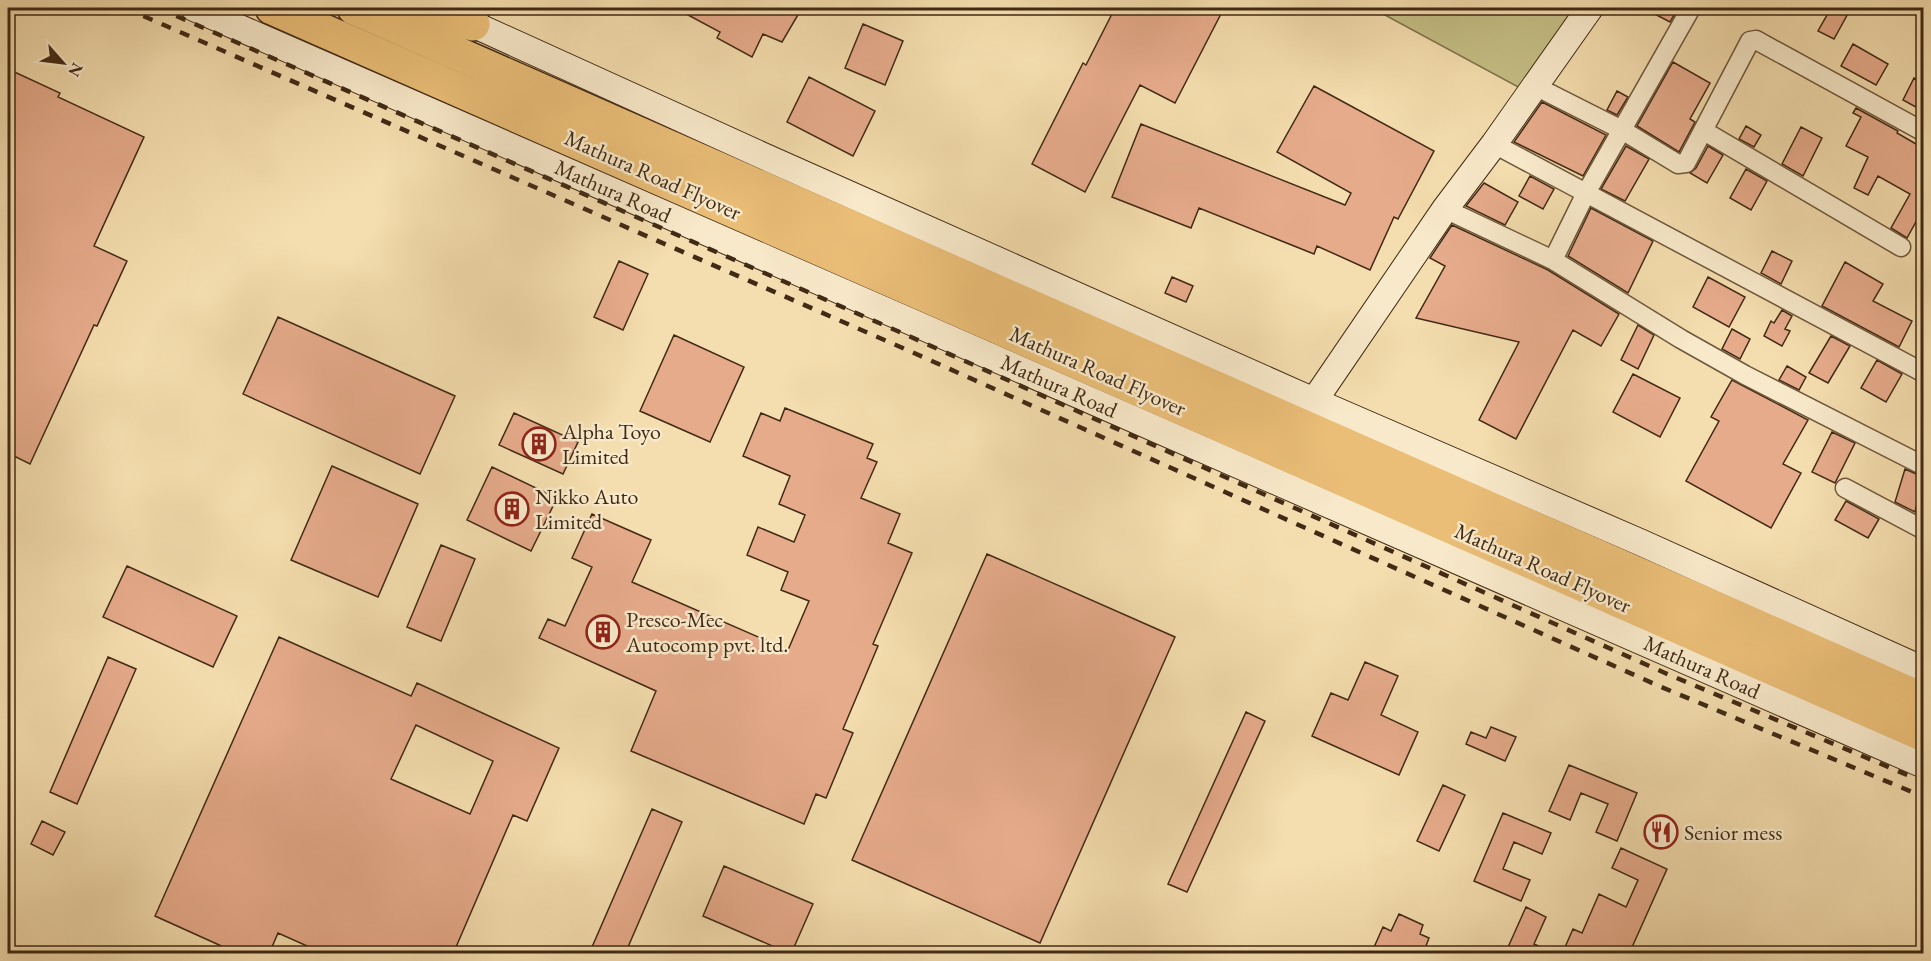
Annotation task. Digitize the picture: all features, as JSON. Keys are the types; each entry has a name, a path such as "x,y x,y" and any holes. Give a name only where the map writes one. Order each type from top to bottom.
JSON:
{"highway":[{"name":"Mathura Road Flyover","path":"272,8 1923,735"},
{"name":"Mathura Road Flyover","path":"354,8 1923,700"},
{"path":"411,8 473,24"}],"main road":[{"name":"Mathura Road","path":"194,8 1923,765"},
{"path":"435,8 771,160 1314,401 1642,543 1923,670"},
{"path":"1314,401 1445,209 1590,8"}],"street":[{"path":"1553,260 1586,193 1691,8"},
{"path":"1535,86 1622,130 1682,165 1686,163 1753,39 1923,132"},
{"path":"1704,131 1901,247"},
{"path":"1494,144 1923,373"},
{"path":"1445,209 1553,260 1681,339 1745,375 1923,466"},
{"path":"1845,488 1923,530"}],"shaded area":[{"path":"1372,8 1574,8 1520,88"}],"building":[{"path":"675,8 802,8 782,42 763,34 752,57 717,38 720,32"},
{"path":"1115,8 1224,8 1175,103 1140,85 1085,192 1032,164 1083,63 1086,65"},
{"path":"1643,8 1678,8 1670,22"},
{"path":"1831,8 1851,8 1834,39 1818,31"},
{"path":"863,24 903,41 885,85 845,68"},
{"path":"1853,44 1888,64 1876,85 1841,66"},
{"path":"1673,62 1710,83 1690,119 1695,122 1679,152 1637,126"},
{"path":"8,69 60,93 58,97 144,137 94,246 127,261 97,326 94,325 30,464 8,453"},
{"path":"809,77 875,111 853,156 787,122"},
{"path":"1914,78 1923,83 1923,111 1903,100"},
{"path":"1314,86 1434,151 1398,219 1394,217 1370,270 1317,246 1314,254 1199,208 1191,228 1112,197 1141,124 1345,205 1351,193 1277,152"},
{"path":"1617,91 1628,97 1617,115 1607,110"},
{"path":"1542,102 1606,135 1583,176 1514,142"},
{"path":"1856,108 1923,148 1923,209 1907,238 1891,228 1910,194 1878,176 1868,195 1854,188 1868,157 1846,146 1861,117 1853,113"},
{"path":"1746,126 1761,135 1754,147 1739,139"},
{"path":"1801,127 1822,138 1803,176 1782,164"},
{"path":"1626,146 1649,159 1625,201 1601,189"},
{"path":"1708,146 1723,155 1707,183 1690,173 1696,168"},
{"path":"1746,169 1767,181 1751,210 1730,198"},
{"path":"1530,176 1554,189 1543,209 1519,196"},
{"path":"1484,183 1518,202 1505,225 1466,206"},
{"path":"1591,208 1653,241 1628,293 1568,256"},
{"path":"1452,225 1548,270 1619,314 1601,346 1573,330 1516,439 1479,420 1519,342 1416,318 1445,266 1430,258"},
{"path":"1772,251 1792,261 1781,284 1761,273"},
{"path":"619,261 648,274 623,330 594,317"},
{"path":"1845,262 1883,284 1873,301 1912,321 1899,347 1822,306"},
{"path":"1172,277 1193,286 1186,302 1165,293"},
{"path":"1708,277 1745,297 1729,327 1693,307"},
{"path":"1782,310 1792,316 1785,329 1790,331 1782,346 1764,336 1771,321 1774,323"},
{"path":"278,317 455,396 420,474 243,394"},
{"path":"1638,325 1654,335 1638,369 1621,360"},
{"path":"1732,329 1750,339 1740,359 1722,349"},
{"path":"674,335 744,367 710,442 640,411"},
{"path":"1831,336 1850,346 1828,383 1809,373"},
{"path":"1877,360 1902,374 1886,402 1861,388"},
{"path":"1787,366 1806,377 1799,390 1779,380"},
{"path":"1633,374 1680,398 1660,437 1613,412"},
{"path":"1732,380 1808,420 1783,464 1801,473 1771,528 1686,481 1719,421 1711,417"},
{"path":"785,408 873,444 867,458 877,462 861,498 900,514 888,543 912,553 873,644 878,646 843,729 853,733 826,798 816,794 804,824 631,751 656,691 539,638 548,619 565,626 592,567 572,558 592,514 651,540 632,582 788,650 809,601 781,590 788,572 747,555 758,527 794,542 805,515 779,504 790,476 743,456 761,413 780,421"},
{"name":"Alpha Toyo Limited","path":"514,413 578,442 563,474 499,445"},
{"path":"1832,432 1855,443 1835,483 1812,472"},
{"path":"332,466 418,504 378,597 291,560"},
{"name":"Nikko Auto Limited","path":"492,467 557,498 531,551 467,520"},
{"path":"1905,469 1923,477 1915,512 1895,502"},
{"path":"1846,501 1879,519 1868,538 1835,520"},
{"path":"441,545 475,559 441,641 407,627"},
{"path":"987,554 1175,637 1040,943 852,860"},
{"path":"127,566 237,616 213,667 103,617"},
{"path":"279,637 411,696 417,683 559,748 527,821 513,815 453,954 325,954 278,933 269,954 239,954 155,916","holes":["416,725 493,761 470,814 391,779"]},
{"path":"108,657 136,669 77,804 50,792"},
{"path":"1365,662 1398,676 1381,715 1418,732 1399,775 1312,736 1331,693 1348,700"},
{"path":"1246,712 1265,721 1187,892 1168,884"},
{"path":"1491,727 1516,737 1505,761 1466,744 1471,732 1486,738"},
{"path":"1569,765 1637,793 1617,841 1596,832 1608,804 1581,793 1570,820 1549,811"},
{"path":"1443,785 1465,795 1439,851 1417,841"},
{"path":"652,809 682,822 625,954 589,954"},
{"path":"1503,813 1551,833 1542,854 1514,842 1503,869 1530,880 1521,901 1474,881"},
{"path":"42,821 65,832 53,855 31,844"},
{"path":"1621,848 1667,869 1629,954 1562,954 1573,929 1582,933 1599,894 1626,907 1638,880 1612,868"},
{"path":"724,866 813,904 791,954 703,916"},
{"path":"1526,907 1546,917 1534,944 1556,954 1505,954"},
{"path":"1399,914 1423,925 1420,934 1429,938 1423,954 1371,954 1383,927 1391,931"}],"railway":[{"path":"125,8 905,349 1659,686 1924,797"},
{"path":"158,8 911,337 1665,673 1924,782"}],"place":[{"name":"Alpha Toyo Limited","path":"539,444"},
{"name":"Nikko Auto Limited","path":"512,509"},
{"name":"Presco-Mec Autocomp pvt. ltd.","path":"603,632"},
{"name":"Senior mess","path":"1661,832"}]}
